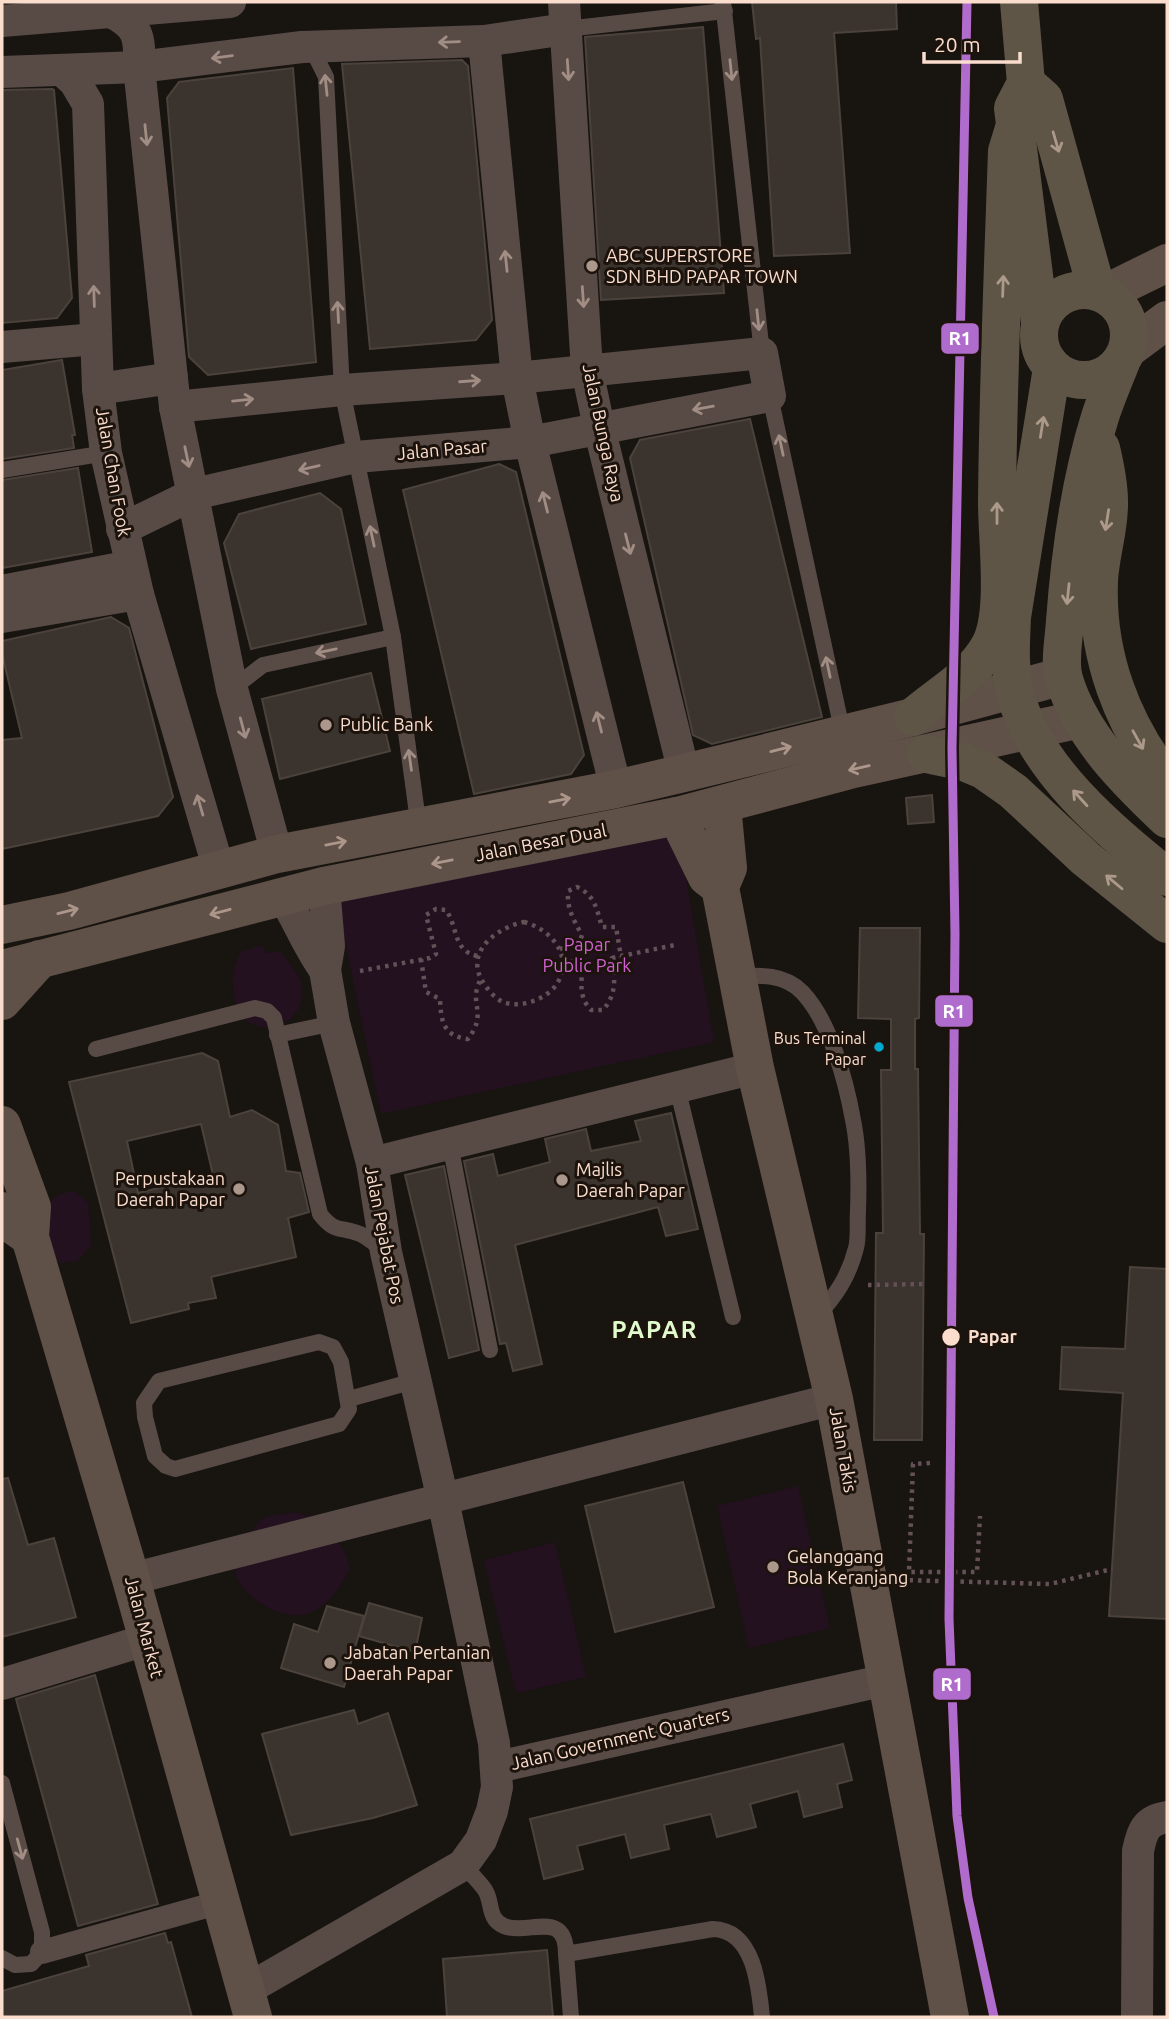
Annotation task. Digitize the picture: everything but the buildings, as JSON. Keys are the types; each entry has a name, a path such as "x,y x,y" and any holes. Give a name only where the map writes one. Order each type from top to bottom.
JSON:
{"main road":[{"path":"1019,2 1026,83 1013,108 1040,323 1039,339 1043,354 1052,368 1065,376 1080,380 1096,379 1110,373 1124,356 1167,320"},
{"path":"1026,83 1044,99 1101,292"},
{"path":"913,717 971,672 990,644 996,629 1007,151 1015,125"},
{"path":"1101,292 1167,263"},
{"path":"1040,323 1046,309 1056,299 1082,289 1101,292 1117,303 1126,317 1130,333 1097,429 1075,531 1067,602 1063,676 1081,719 1105,754 1167,819"},
{"path":"1052,368 1012,617 1014,689 1028,731 1062,779 1100,820 1167,877"},
{"path":"1097,429 1107,478 1109,504 1099,581 1099,615 1104,647 1112,681 1125,715 1146,754 1167,781"},
{"path":"2,925 69,911 277,855 616,789 913,717 1063,676"},
{"name":"Jalan Besar Dual","path":"2,969 324,886 677,816 853,769 1081,719"},
{"path":"926,754 964,762 983,770 1013,791 1086,859 1167,924"},
{"name":"Jalan Takis","path":"722,805 728,868 720,887 755,1068 834,1399 950,2017"},
{"name":"Jalan Takis","path":"677,816 707,877 720,887"},
{"path":"2,1001 40,959"},
{"name":"Jalan Market","path":"2,1125 32,1208 30,1237 131,1579 250,2004"},
{"path":"2,1211 8,1222 30,1237"}],"street":[{"path":"2,21 75,8 111,12 230,2"},
{"path":"111,12 129,22 135,29 139,44 139,67 174,393 232,690 277,855"},
{"path":"2,72 139,67 302,47 484,41 565,16"},
{"name":"Jalan Bunga Raya","path":"565,16 587,370 684,773"},
{"path":"484,41 517,378 530,442 616,789"},
{"name":"Jalan Chan Fook","path":"62,70 75,82 88,104 98,389 106,453 135,580 219,870"},
{"path":"2,347 96,339"},
{"path":"98,389 174,393 342,390 517,378 762,353 770,396"},
{"name":"Jalan Pasar","path":"122,529 194,494 356,457 530,442 770,396"},
{"path":"2,591 135,580"},
{"path":"2,617 135,580"},
{"name":"Jalan Pejabat Pos","path":"324,886 329,946 325,970 334,1023 372,1163 386,1252 443,1500 497,1767"},
{"name":"Jalan Pejabat Pos","path":"283,896 300,922 314,955 325,970"},
{"path":"372,1163 755,1068"},
{"path":"131,1579 834,1399"},
{"path":"2,1684 146,1640"},
{"name":"Jalan Government Quarters","path":"250,2004 463,1865 481,1840 492,1811 497,1787 497,1767 886,1680"},
{"path":"1137,2017 1138,1851 1142,1833 1151,1821 1167,1817"},
{"path":"42,1952 221,1902"}],"lane":[{"path":"565,16 724,6 762,353"},
{"path":"302,47 314,55 326,77 342,390 393,637 419,828"},
{"path":"770,396 843,734"},
{"path":"2,470 106,453"},
{"path":"232,690 263,665 393,637"},
{"path":"737,976 774,976 801,990 820,1015 838,1063 854,1122 858,1192 857,1245 846,1278 815,1319"},
{"path":"96,1049 255,1008 267,1011 274,1017 320,1214 327,1223 345,1231 360,1233 386,1252"},
{"path":"277,1035 334,1023"},
{"path":"677,1087 733,1317"},
{"path":"450,1144 490,1350"},
{"path":"318,1342 333,1347 337,1354 348,1399 349,1409 339,1424 175,1469 166,1466 155,1456 144,1403 159,1381 318,1342"},
{"path":"348,1399 414,1381"},
{"path":"2,1783 42,1932 42,1952 31,1964 15,1965 2,1958"},
{"path":"463,1865 486,1892 492,1916 498,1923 506,1928 516,1929 549,1926 558,1930 564,1938 571,2017"},
{"path":"566,1954 723,1930 739,1939 755,1972 760,1988 762,2017"}],"path":[{"path":"560,949 579,944 582,935 569,913 568,891 577,887 587,891 595,902 602,927 616,926 621,957"},
{"path":"360,971 430,958 436,954 426,915 436,909 446,910 453,919 459,945 464,951 478,956"},
{"path":"524,922 538,925 553,938 560,949 561,972 557,984 542,998 530,1002 502,1001 481,979 478,956 488,938 507,925 524,922"},
{"path":"561,964 573,961 582,966 580,994 583,1002 591,1010 603,1010 612,1000 615,985 612,958 674,945"},
{"path":"421,959 426,992 440,999 443,1026 456,1038 468,1039 476,1029 479,1017 475,989 481,979"},
{"path":"857,1245 862,1245 861,1285 927,1284"},
{"path":"930,1463 913,1464 909,1572 977,1572 980,1516"},
{"path":"892,1580 1050,1584 1112,1569"}],"green space":[{"name":"Papar Public Park","path":"676,819 714,1042 381,1114 337,903"},
{"path":"262,945 266,953 281,951 301,982 302,999 296,1013 286,1022 274,1027 261,1027 249,1022 239,1011 234,994 232,975 240,952"},
{"path":"74,1191 88,1203 91,1245 78,1261 60,1263 50,1256 46,1214 53,1199"},
{"name":"Gelanggang Bola Keranjang","path":"798,1486 830,1628 749,1648 717,1506"},
{"path":"296,1512 326,1523 345,1553 350,1568 325,1604 309,1613 289,1615 263,1605 252,1597 242,1587 234,1563 237,1550 262,1519"},
{"path":"555,1542 586,1677 516,1693 484,1560"}],"transit line":[{"name":"R1","path":"967,2 952,748 955,933 949,1619 957,1816 968,1898 994,2017"}],"place":[{"name":"ABC SUPERSTORE SDN BHD PAPAR TOWN","path":"592,266"},
{"name":"Public Bank","path":"326,725"},
{"name":"Bus Terminal Papar","path":"879,1047"},
{"name":"Majlis Daerah Papar","path":"562,1180"},
{"name":"Perpustakaan Daerah Papar","path":"239,1189"},
{"name":"Papar","path":"951,1337"},
{"name":"Gelanggang Bola Keranjang","path":"773,1567"},
{"name":"Jabatan Pertanian Daerah Papar","path":"330,1663"}],"district":[{"name":"PAPAR","path":"655,1330"}]}
